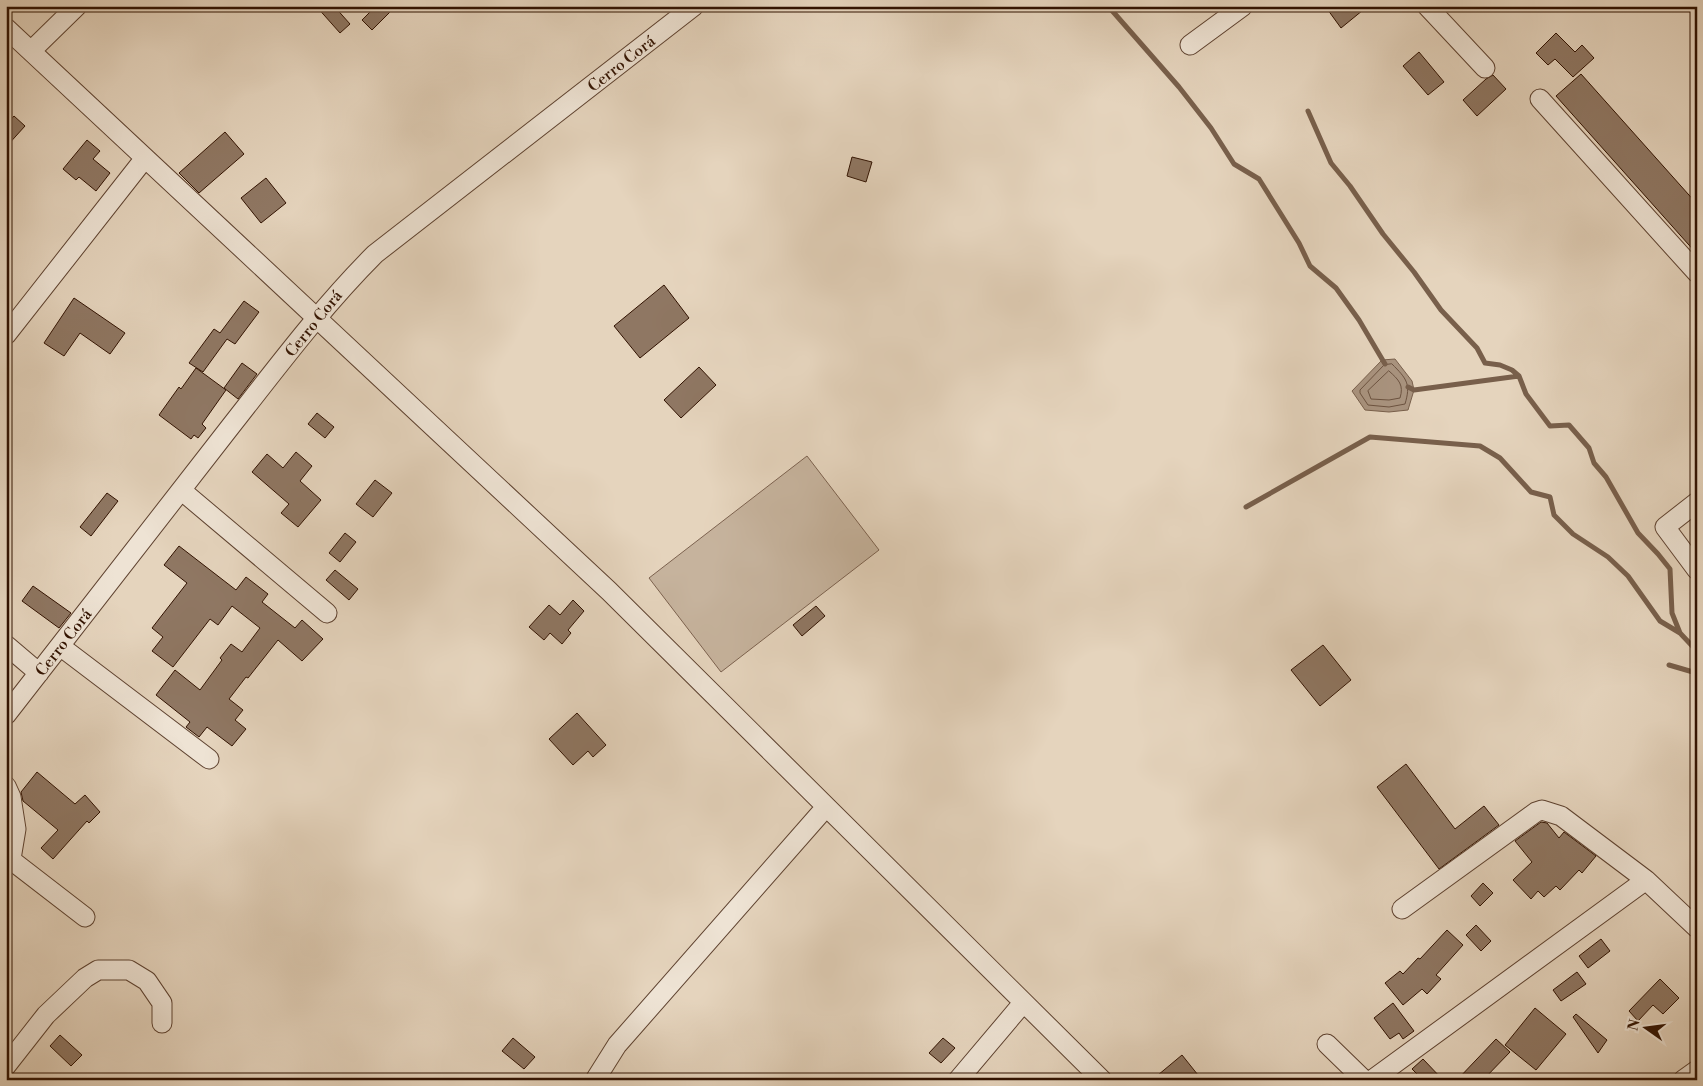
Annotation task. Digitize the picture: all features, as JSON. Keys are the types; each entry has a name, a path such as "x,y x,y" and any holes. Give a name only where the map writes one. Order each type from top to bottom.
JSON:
{"street":[{"path":"31,51 77,6"},
{"name":"Cerro Corá","path":"6,715 343,286 375,254 694,6"},
{"path":"1190,45 1243,6"},
{"path":"1427,6 1485,68"},
{"path":"6,28 609,592 1102,1080"},
{"path":"1540,98 1697,273"},
{"path":"6,335 145,158"},
{"path":"181,490 327,613"},
{"path":"1697,502 1665,526 1697,570"},
{"path":"6,645 39,673"},
{"path":"60,646 208,759"},
{"path":"6,786 11,797 16,829 9,858 85,917"},
{"path":"595,1080 617,1045 826,807"},
{"path":"1402,909 1536,812 1542,810 1561,816 1646,880 1697,928"},
{"path":"1372,1080 1646,880"},
{"path":"6,1066 46,1015 85,978 98,970 129,970 147,981 162,1003 162,1023"},
{"path":"958,1080 1023,1003"},
{"path":"1327,1044 1364,1080"},
{"path":"1683,1080 1697,1070"}],"shaded area":[{"path":"807,456 879,550 721,672 649,578"}],"water":[{"path":"1395,359 1412,381 1414,390 1408,410 1389,412 1365,410 1352,391 1382,360"}],"building":[{"path":"316,6 334,6 350,24 340,33"},
{"path":"376,6 396,6 372,30 362,20"},
{"path":"1325,6 1368,6 1341,28"},
{"path":"1556,33 1575,52 1582,45 1594,58 1573,77 1555,59 1548,65 1536,53"},
{"path":"1419,52 1444,82 1428,95 1403,66"},
{"path":"1581,74 1697,204 1697,254 1556,96"},
{"path":"1493,75 1506,89 1477,116 1463,100"},
{"path":"14,116 25,126 6,147 6,125"},
{"path":"225,132 244,154 199,193 179,173"},
{"path":"87,140 100,151 93,159 110,173 96,191 79,177 76,180 63,169"},
{"path":"852,157 872,162 866,182 847,176"},
{"path":"266,178 286,203 261,223 241,198"},
{"path":"664,285 689,318 640,358 614,326"},
{"path":"74,298 125,333 110,354 80,333 64,356 44,343"},
{"path":"244,301 259,312 235,344 227,339 203,372 189,363 214,329 220,333"},
{"path":"242,363 257,374 238,399 224,388"},
{"path":"699,367 716,385 681,418 664,400"},
{"path":"196,368 226,390 202,424 206,428 198,438 194,435 191,439 159,415 179,387 181,389"},
{"path":"317,413 334,427 325,438 308,424"},
{"path":"296,452 312,466 300,481 321,500 298,527 281,513 289,504 252,472 267,454 283,468"},
{"path":"375,480 392,493 373,517 356,504"},
{"path":"107,493 118,501 91,536 80,527"},
{"path":"345,533 356,542 340,562 329,553"},
{"path":"179,546 236,590 246,577 268,594 262,602 295,628 302,620 323,639 302,661 278,640 248,678 246,677 229,699 243,710 235,720 246,729 232,746 207,727 199,737 186,727 190,722 156,695 175,670 200,690 231,644 242,652 260,628 232,606 218,625 210,619 173,667 152,651 163,637 152,628 187,583 164,565"},
{"path":"335,570 358,589 349,600 326,580"},
{"path":"33,586 71,613 59,628 22,601"},
{"path":"573,600 584,611 568,630 571,633 562,644 550,633 544,640 529,627 549,605 560,615"},
{"path":"816,606 825,616 802,636 793,625"},
{"path":"1323,645 1351,680 1320,706 1291,670"},
{"path":"577,713 606,745 593,757 588,751 573,765 549,739"},
{"path":"1406,764 1455,829 1484,806 1499,825 1439,869 1377,787"},
{"path":"37,772 75,804 85,795 100,812 89,823 87,821 53,859 41,848 58,830 23,801 21,792"},
{"path":"1541,822 1547,823 1559,838 1564,832 1596,856 1582,873 1579,870 1560,890 1556,886 1544,897 1538,891 1531,899 1513,880 1532,862 1515,841"},
{"path":"1483,883 1493,893 1480,906 1471,896"},
{"path":"1476,925 1491,941 1481,951 1466,935"},
{"path":"1447,930 1463,945 1436,975 1441,979 1427,994 1422,989 1403,1005 1385,983 1400,971 1403,974"},
{"path":"1601,939 1610,951 1588,968 1579,956"},
{"path":"1577,972 1586,984 1561,1001 1553,990"},
{"path":"1660,979 1679,998 1663,1014 1653,1005 1638,1021 1629,1011"},
{"path":"1393,1003 1414,1031 1403,1039 1399,1033 1390,1039 1374,1018"},
{"path":"1535,1008 1566,1034 1536,1070 1505,1045"},
{"path":"1576,1014 1607,1040 1598,1053 1573,1017"},
{"path":"60,1035 82,1055 71,1066 50,1046"},
{"path":"513,1038 535,1057 524,1069 502,1051"},
{"path":"943,1038 955,1048 941,1063 929,1053"},
{"path":"1496,1039 1510,1052 1483,1080 1457,1080"},
{"path":"1182,1055 1202,1080 1152,1080"},
{"path":"1423,1059 1443,1080 1423,1080 1412,1069"}],"waterway":[{"path":"1108,6 1179,87 1211,128 1234,164 1259,179 1299,243 1310,266 1336,288 1359,320 1385,364"},
{"path":"1308,111 1331,163 1441,310 1477,348 1485,363 1500,365 1512,370 1519,376 1526,394 1550,426 1569,425 1589,448 1594,463 1606,477 1638,533 1670,569 1672,613 1680,633"},
{"path":"1408,387 1414,390 1519,376"},
{"path":"1246,507 1370,437 1480,446 1500,458 1531,492 1550,497 1554,515 1573,534 1608,557 1628,576 1660,621 1680,633 1697,651"},
{"path":"1669,665 1693,672 1697,677"}]}
